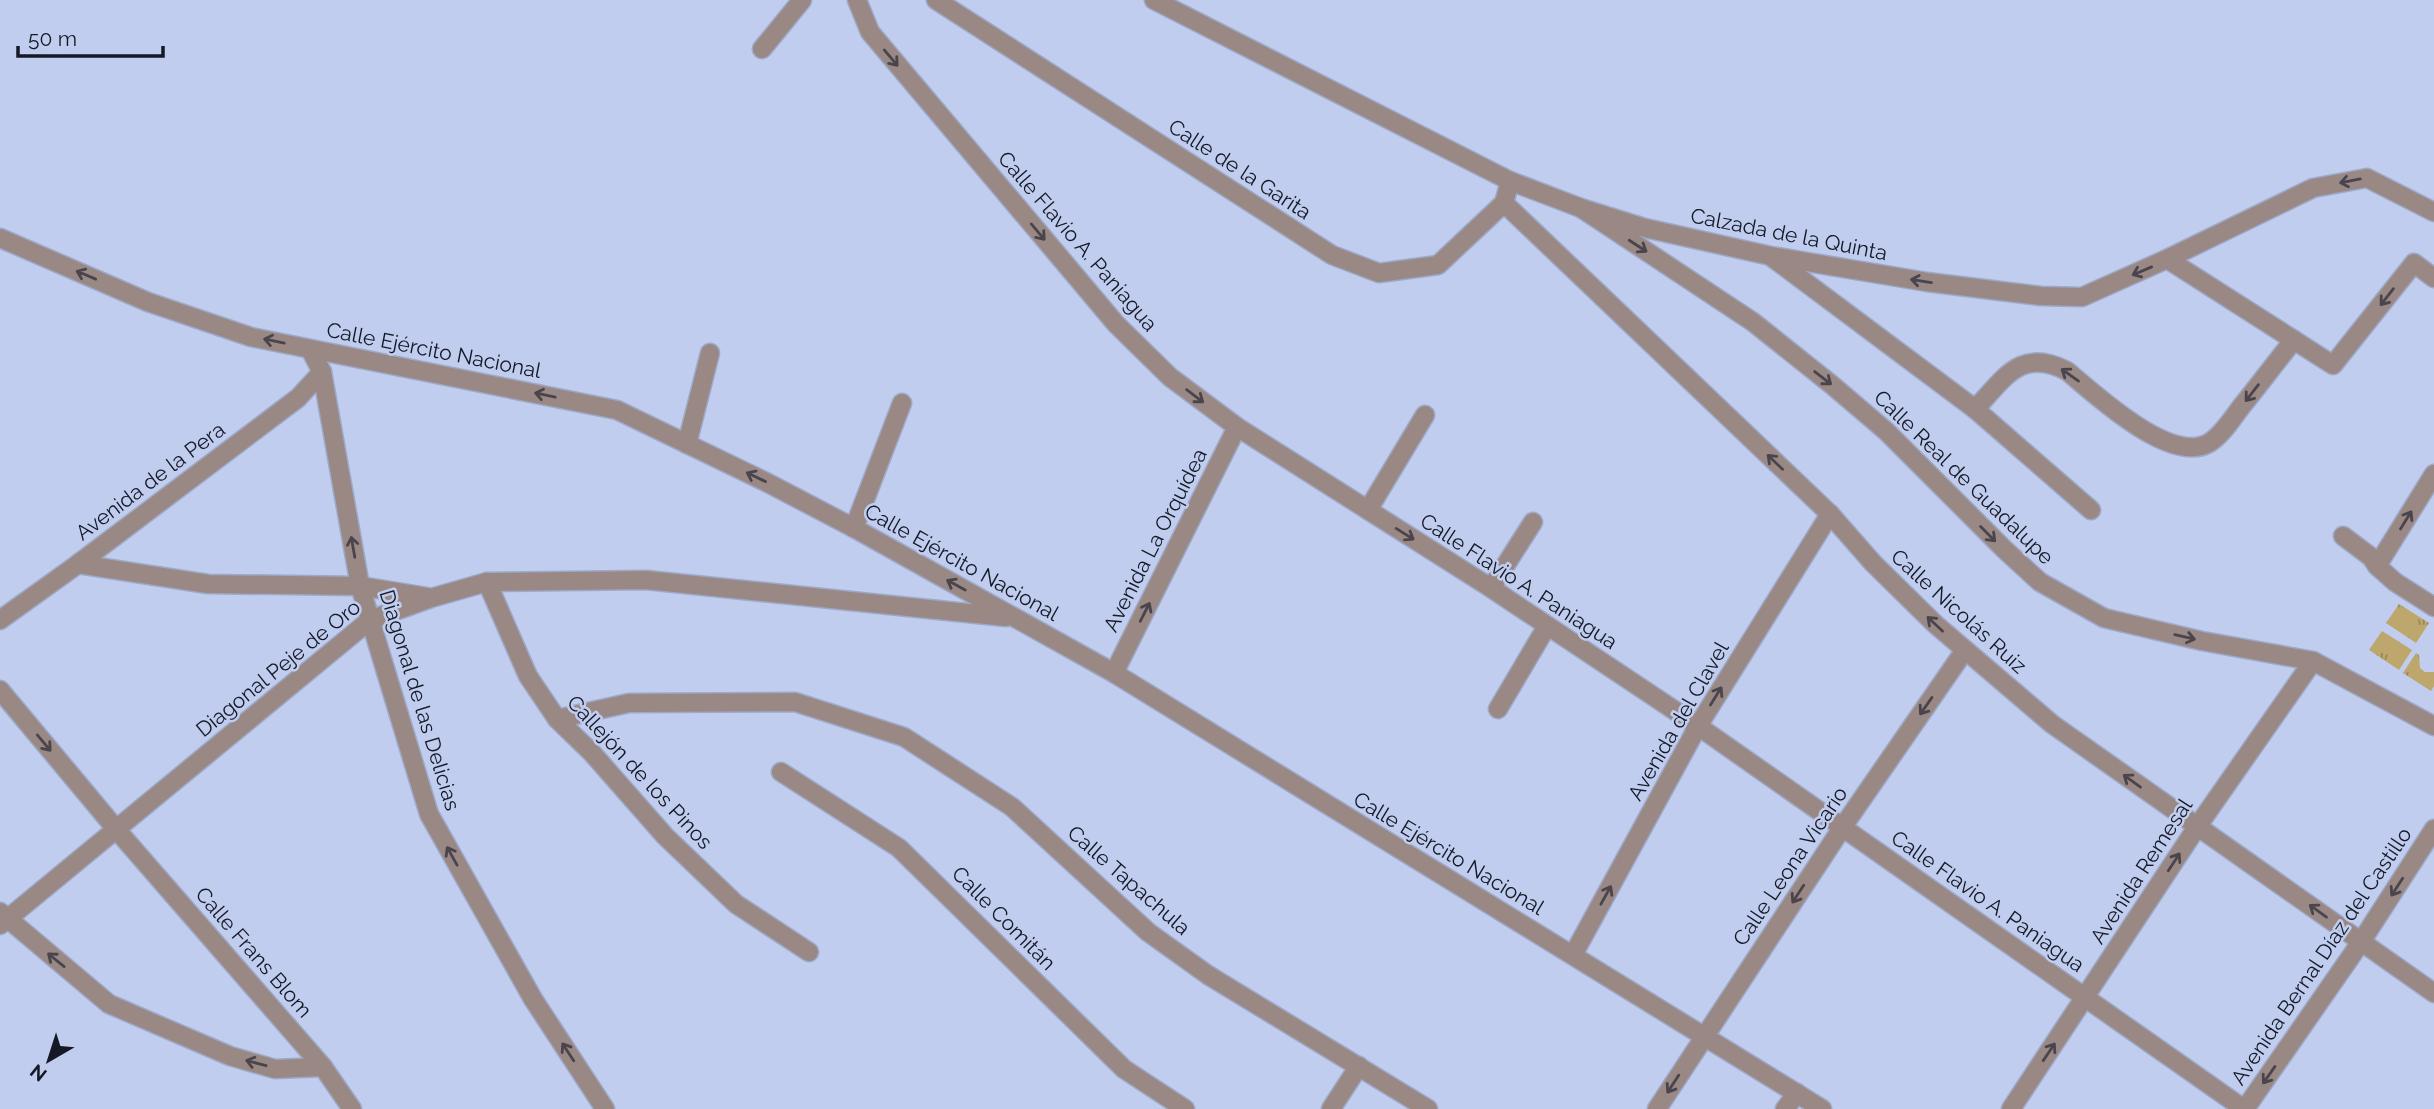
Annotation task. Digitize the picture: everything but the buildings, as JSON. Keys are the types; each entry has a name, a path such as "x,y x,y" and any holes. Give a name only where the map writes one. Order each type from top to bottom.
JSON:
{"street":[{"path":"762,49 802,0"},
{"name":"Calle Flavio A. Paniagua","path":"857,0 870,32 1116,324 1170,377 1237,428 1492,588 1698,726 2245,1109"},
{"name":"Calle de la Garita","path":"936,0 1332,255 1379,273 1438,265 1504,203"},
{"name":"Calzada de la Quinta","path":"1154,0 1510,181 1581,208 1645,228 1771,257 1927,282 2041,296 2082,297 2313,188 2367,178 2434,212"},
{"path":"1504,203 1510,181"},
{"name":"Calle Nicolás Ruiz","path":"1504,203 1830,514 1872,563 1965,650 2052,724 2434,993"},
{"name":"Calle Real de Guadalupe","path":"1581,208 1753,322 1832,385 1886,431 2039,582 2104,618 2202,641 2313,661 2434,726"},
{"name":"Calle Ejército Nacional","path":"0,238 148,302 251,337 617,410 853,528 1114,673 1822,1109"},
{"path":"1771,257 1975,409 2091,510"},
{"path":"2167,259 2333,365 2414,263 2434,278"},
{"path":"1975,409 2012,370 2023,364 2052,363 2067,371 2151,436 2169,444 2207,444 2223,431 2294,340"},
{"name":"Diagonal de las Delicias","path":"310,349 322,372 360,586 429,814 533,999 605,1109"},
{"path":"687,444 710,353"},
{"name":"Avenida de la Pera","path":"0,620 298,398 322,372"},
{"path":"853,528 902,402"},
{"path":"1368,510 1425,415"},
{"name":"Avenida La Orquídea","path":"1114,673 1237,428"},
{"path":"2377,566 2434,474"},
{"name":"Avenida del Clavel","path":"1573,955 1698,726 1830,514"},
{"path":"1492,588 1533,522"},
{"path":"2343,536 2371,557 2395,582 2434,607"},
{"path":"78,564 208,584 360,586 431,597"},
{"name":"Diagonal Peje de Oro","path":"2,919 370,620 431,597 487,582 646,580 1016,618"},
{"name":"Callejón de los Pinos","path":"487,582 528,676 557,719 592,753 665,836 736,904 809,952"},
{"path":"1498,709 1547,626"},
{"name":"Calle Leona Vicario","path":"1657,1109 1842,828 1965,650"},
{"name":"Avenida Remesal","path":"2011,1109 2197,827 2313,661"},
{"name":"Calle Frans Blom","path":"0,690 116,829 323,1067 352,1109"},
{"name":"Calle Tapachula","path":"557,719 629,703 795,702 904,737 1012,807 1148,932 1208,975 1428,1109"},
{"name":"Calle Comitán","path":"781,772 900,848 1124,1069 1185,1109"},
{"name":"Avenida Bernal Díaz del Castillo","path":"2245,1109 2361,942 2434,829"},
{"path":"2,919 109,1004 230,1056 275,1069 323,1067"},
{"path":"1331,1109 1359,1066"},
{"path":"1785,1109 1797,1093"}],"green space":[{"path":"2399,604 2429,623 2416,643 2386,623"},
{"path":"2382,631 2412,650 2399,670 2369,650"},
{"path":"2416,653 2419,655 2420,668 2425,672 2434,672 2434,686 2431,691 2403,673"}]}
